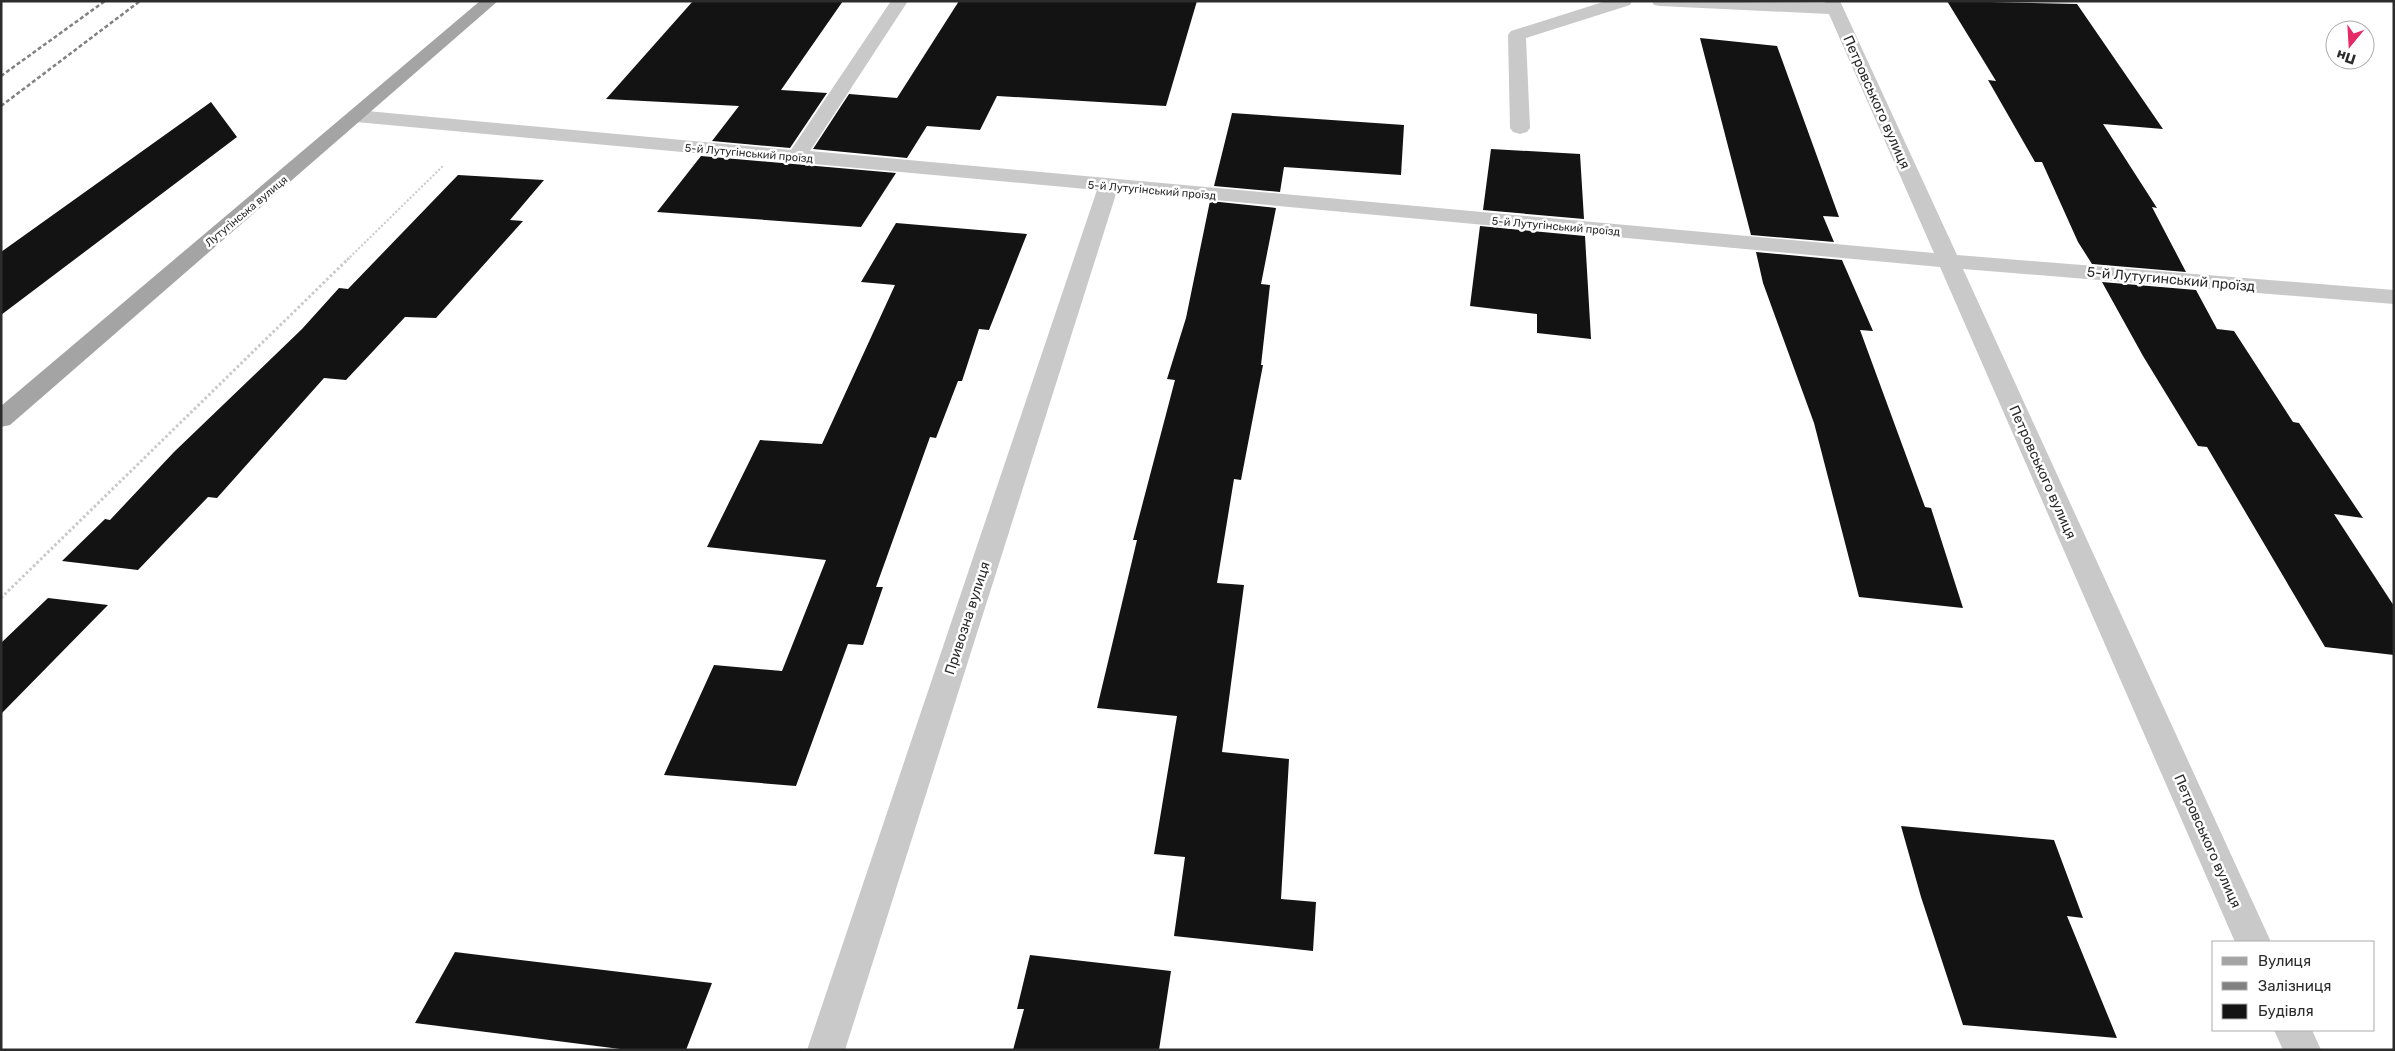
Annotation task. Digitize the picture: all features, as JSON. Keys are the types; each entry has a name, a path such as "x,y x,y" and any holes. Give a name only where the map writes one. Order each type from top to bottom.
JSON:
{"main road":[{"name":"Лутугінська вулиця","path":"1,419 490,1"}],"street":[{"path":"796,157 900,1"},
{"path":"1520,128 1517,35 1624,1"},
{"path":"1660,1 1834,5"},
{"name":"Петровського вулиця","path":"1834,5 2254,941"},
{"name":"5-й Лутугінський проїзд","path":"356,116 1108,186 1948,261"},
{"name":"Привозна вулиця","path":"826,1050 1108,186"},
{"name":"5-й Лутугинський проїзд","path":"1948,261 2394,297"},
{"path":"2293,1031 2302,1050"}],"path":[{"path":"1,598 482,128"}],"building":[{"path":"693,1 843,1 781,90 827,93 790,148 712,141 739,106 606,99"},
{"path":"959,1 1197,1 1166,106 997,96 980,130 927,126 907,158 813,149 849,94 897,98"},
{"path":"1947,1 2077,4 2163,129 2103,124 2157,208 2152,207 2186,272 2092,264 2078,242 2042,162 2035,162 1988,80 1996,81"},
{"path":"1700,38 1777,46 1839,217 1823,216 1834,242 1751,235"},
{"path":"211,102 237,137 1,315 1,252"},
{"path":"1232,113 1404,125 1401,175 1284,167 1280,192 1214,186"},
{"path":"1491,149 1580,154 1584,219 1483,210"},
{"path":"701,156 896,173 861,227 657,212"},
{"path":"458,175 544,180 510,220 523,221 436,318 405,317 346,380 324,378 217,498 208,497 138,570 62,561 105,519 110,520 174,452 302,329 339,288 348,289"},
{"path":"1210,201 1276,208 1261,284 1270,285 1261,365 1263,365 1241,480 1234,479 1217,583 1244,585 1222,752 1289,759 1281,899 1316,902 1313,951 1174,936 1185,857 1154,854 1177,716 1097,708 1137,540 1133,540 1175,380 1167,379 1186,318"},
{"path":"896,223 1027,234 989,330 979,329 962,381 958,381 936,438 930,437 876,587 883,587 863,645 848,644 796,786 664,775 714,665 782,671 826,560 707,547 760,440 822,444 895,285 861,282"},
{"path":"1480,226 1585,236 1591,339 1537,333 1537,314 1470,306"},
{"path":"1756,252 1842,260 1873,331 1860,330 1925,507 1931,508 1963,608 1859,597 1814,423 1763,283"},
{"path":"2102,282 2196,290 2217,329 2234,331 2293,422 2299,423 2363,518 2334,514 2394,606 2394,655 2325,647 2207,447 2198,446 2143,356"},
{"path":"48,598 108,605 1,714 1,643"},
{"path":"1901,826 2054,840 2083,918 2067,916 2117,1038 1963,1025 1921,897"},
{"path":"455,952 712,983 686,1050 628,1050 415,1023"},
{"path":"1030,955 1171,971 1159,1050 1013,1050 1024,1009 1017,1009"}],"railway":[{"path":"1,76 105,1"},
{"path":"1,106 140,1"}]}
